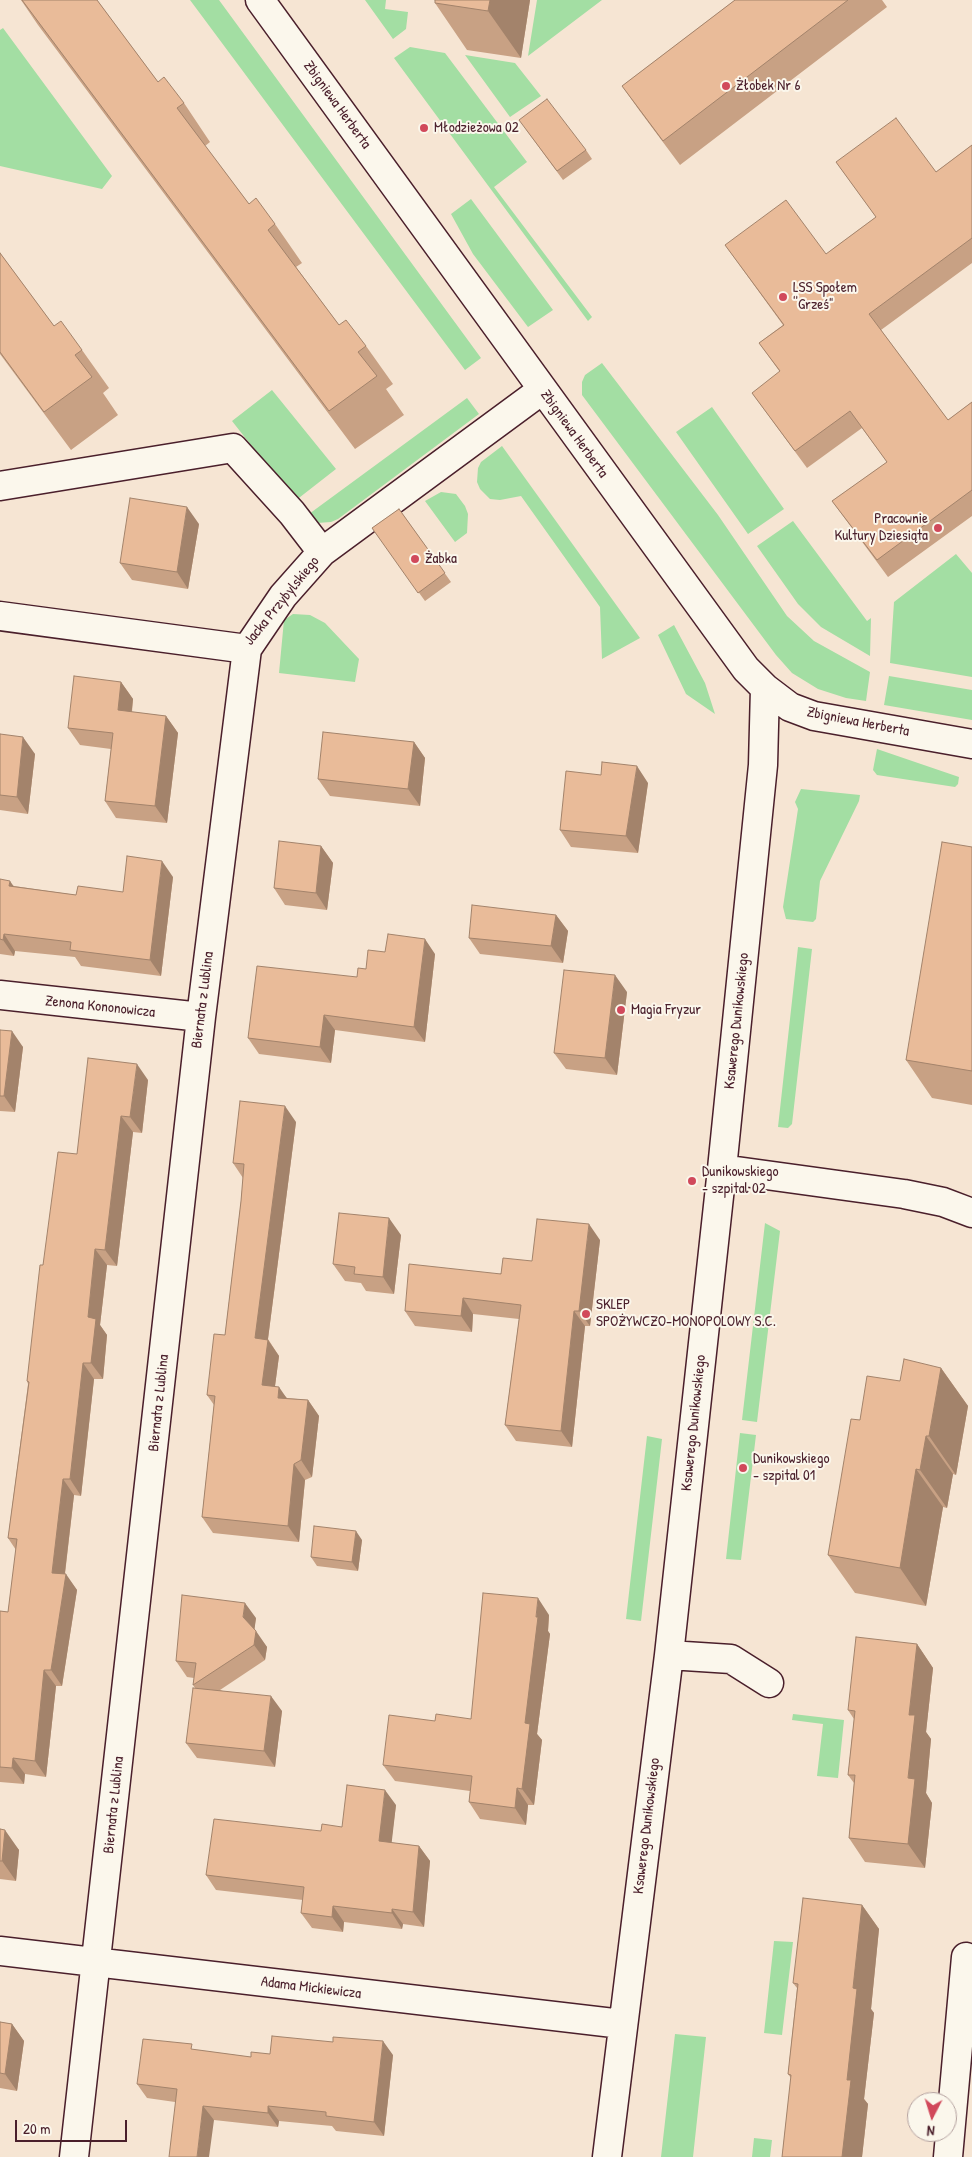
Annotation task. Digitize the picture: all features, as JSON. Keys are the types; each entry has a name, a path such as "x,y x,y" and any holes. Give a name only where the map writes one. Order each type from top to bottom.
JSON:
{"street":[{"name":"Zbigniewa Herberta","path":"260,0 746,669 765,688 790,707 814,716 972,744"},
{"name":"Jacka Przybylskiego","path":"0,616 246,649 283,596 322,552 542,390"},
{"path":"0,486 233,448 292,513 322,552"},
{"name":"Biernata z Lublina","path":"74,2157 201,1018 246,649"},
{"name":"Ksawerego Dunikowskiego","path":"607,2157 669,1655 722,1169 763,765 765,688"},
{"name":"Zenona Kononowicza","path":"0,995 201,1018"},
{"path":"722,1169 904,1194 943,1202 972,1213"},
{"path":"669,1655 731,1659 769,1683"},
{"name":"Adama Mickiewicza","path":"0,1951 622,2024"},
{"path":"948,2157 966,1957"}],"green space":[{"path":"190,0 219,0 481,358 465,370"},
{"path":"365,0 386,0 385,9 408,12 406,29 393,39"},
{"path":"537,0 602,0 528,56"},
{"path":"3,28 112,176 102,189 0,166 0,30"},
{"path":"410,47 445,53 527,162 494,187 592,317 588,321 394,58"},
{"path":"465,55 515,63 541,96 510,117"},
{"path":"471,199 553,310 528,327 473,254 451,214"},
{"path":"602,363 718,515 787,616 814,641 870,672 866,701 846,698 818,689 792,673 776,655 582,395 582,382 585,375"},
{"path":"272,390 336,469 295,501 232,421"},
{"path":"467,398 479,414 338,519 331,522 317,523 309,514"},
{"path":"712,407 784,509 748,534 676,432"},
{"path":"502,446 640,638 602,659 600,607 521,496 500,500 490,499 480,489 477,482 478,468 481,462"},
{"path":"441,492 456,494 465,506 468,514 467,533 455,542 425,501"},
{"path":"793,521 867,621 871,618 870,656 821,627 798,604 757,546"},
{"path":"956,554 972,573 972,677 890,663 894,602"},
{"path":"293,614 310,615 325,623 359,659 355,682 279,673 284,620"},
{"path":"674,625 705,683 715,714 686,694 658,635"},
{"path":"889,676 972,690 972,720 884,705"},
{"path":"877,749 959,777 958,784 955,787 877,775 873,770"},
{"path":"801,789 860,795 859,801 820,881 816,919 813,922 786,919 783,907 798,809 795,802"},
{"path":"798,947 812,949 792,1124 788,1128 778,1127"},
{"path":"765,1223 780,1231 757,1422 742,1420"},
{"path":"740,1433 756,1435 741,1560 726,1559"},
{"path":"647,1436 662,1439 641,1621 626,1619"},
{"path":"793,1714 844,1720 838,1778 817,1776 823,1724 792,1720"},
{"path":"774,1941 793,1942 782,2035 764,2033"},
{"path":"675,2034 706,2037 693,2157 661,2157"},
{"path":"754,2138 772,2140 770,2157 752,2157"}],"building":[{"path":"22,0 97,0 158,82 164,77 184,103 177,108 249,204 256,198 275,224 268,230 339,325 346,320 366,346 358,352 377,376 329,411"},
{"path":"435,0 490,0 488,11 435,3"},
{"path":"735,0 848,0 663,141 622,86"},
{"path":"547,99 586,150 557,171 519,120"},
{"path":"896,118 936,172 972,145 972,238 869,314 948,420 972,402 972,490 877,560 832,501 887,462 850,411 795,451 752,393 780,371 759,343 784,325 725,245 786,200 826,254 876,217 836,162"},
{"path":"0,253 54,326 61,321 82,350 75,355 92,377 44,412 0,352"},
{"path":"130,498 187,507 177,572 120,563"},
{"name":"Żabka","path":"399,509 445,573 418,593 372,528"},
{"path":"74,676 121,682 118,710 166,716 155,806 105,801 113,733 68,728"},
{"path":"323,732 414,742 408,789 318,779"},
{"path":"0,734 23,737 17,797 0,795"},
{"path":"602,762 637,766 626,836 560,830 566,771 601,775"},
{"path":"279,841 321,846 316,893 274,888"},
{"path":"942,842 972,847 972,1071 906,1060"},
{"path":"127,856 162,861 150,960 70,950 71,942 4,934 3,940 0,939 0,879 10,881 9,886 76,895 78,886 123,892"},
{"path":"472,905 556,915 551,946 469,938"},
{"path":"388,934 425,939 414,1027 324,1015 320,1047 248,1038 257,966 357,977 358,968 366,969 368,950 385,952"},
{"path":"564,970 615,975 605,1058 554,1053"},
{"path":"0,1030 12,1031 4,1096 0,1096"},
{"path":"88,1058 137,1064 130,1117 121,1116 105,1250 95,1249 88,1317 96,1319 91,1363 83,1363 70,1479 63,1479 52,1573 66,1574 51,1670 44,1670 35,1761 13,1758 12,1768 0,1767 0,1611 8,1612 17,1539 8,1538 29,1382 27,1381 40,1265 43,1265 58,1152 77,1154"},
{"path":"240,1101 285,1106 255,1338 268,1340 262,1385 279,1387 278,1398 308,1400 301,1460 294,1464 288,1526 202,1517 215,1396 207,1395 214,1334 225,1335 241,1201 244,1164 233,1163"},
{"path":"339,1213 389,1218 383,1277 354,1274 355,1267 333,1264"},
{"path":"537,1219 589,1224 579,1311 574,1311 561,1431 505,1425 521,1305 463,1298 461,1316 405,1311 409,1264 501,1274 503,1258 532,1261"},
{"path":"904,1359 941,1368 929,1436 926,1436 920,1470 916,1469 900,1568 828,1555 851,1419 860,1420 867,1376 900,1381"},
{"path":"314,1526 356,1531 352,1562 311,1557"},
{"path":"483,1593 538,1598 536,1617 538,1617 525,1723 530,1724 522,1789 517,1788 515,1808 469,1802 472,1776 383,1765 389,1715 435,1721 436,1714 471,1719"},
{"path":"182,1595 245,1603 243,1617 256,1631 254,1645 193,1685 196,1663 176,1661"},
{"path":"856,1637 917,1644 909,1715 915,1715 908,1778 915,1779 908,1844 849,1838 855,1775 848,1775 855,1711 848,1710"},
{"path":"193,1688 271,1696 264,1751 186,1743"},
{"path":"347,1785 385,1790 379,1841 419,1846 413,1912 392,1909 392,1913 333,1906 332,1917 301,1913 304,1887 206,1875 214,1819 321,1831 322,1824 342,1827"},
{"path":"0,1829 5,1830 2,1861 0,1861"},
{"path":"803,1898 862,1905 853,1988 857,1989 847,2080 851,2080 842,2157 782,2157 791,2075 788,2074 798,1984 793,1983"},
{"path":"0,2022 12,2024 5,2074 0,2073"},
{"path":"272,2036 333,2042 333,2037 383,2041 374,2122 326,2116 326,2112 268,2106 268,2113 203,2106 197,2157 169,2157 177,2089 137,2084 143,2039 192,2044 191,2049 251,2057 251,2052 270,2054"}],"place":[{"name":"Żłobek Nr 6","path":"726,86"},
{"name":"Młodzieżowa 02","path":"424,128"},
{"name":"LSS Społem ''Grześ\"","path":"783,297"},
{"name":"Pracownie Kultury Dziesiąta","path":"938,528"},
{"name":"Żabka","path":"415,559"},
{"name":"Magia Fryzur","path":"621,1010"},
{"name":"Dunikowskiego - szpital 02","path":"692,1181"},
{"name":"SKLEP SPOŻYWCZO-MONOPOLOWY S.C.","path":"586,1314"},
{"name":"Dunikowskiego - szpital 01","path":"743,1468"}]}
